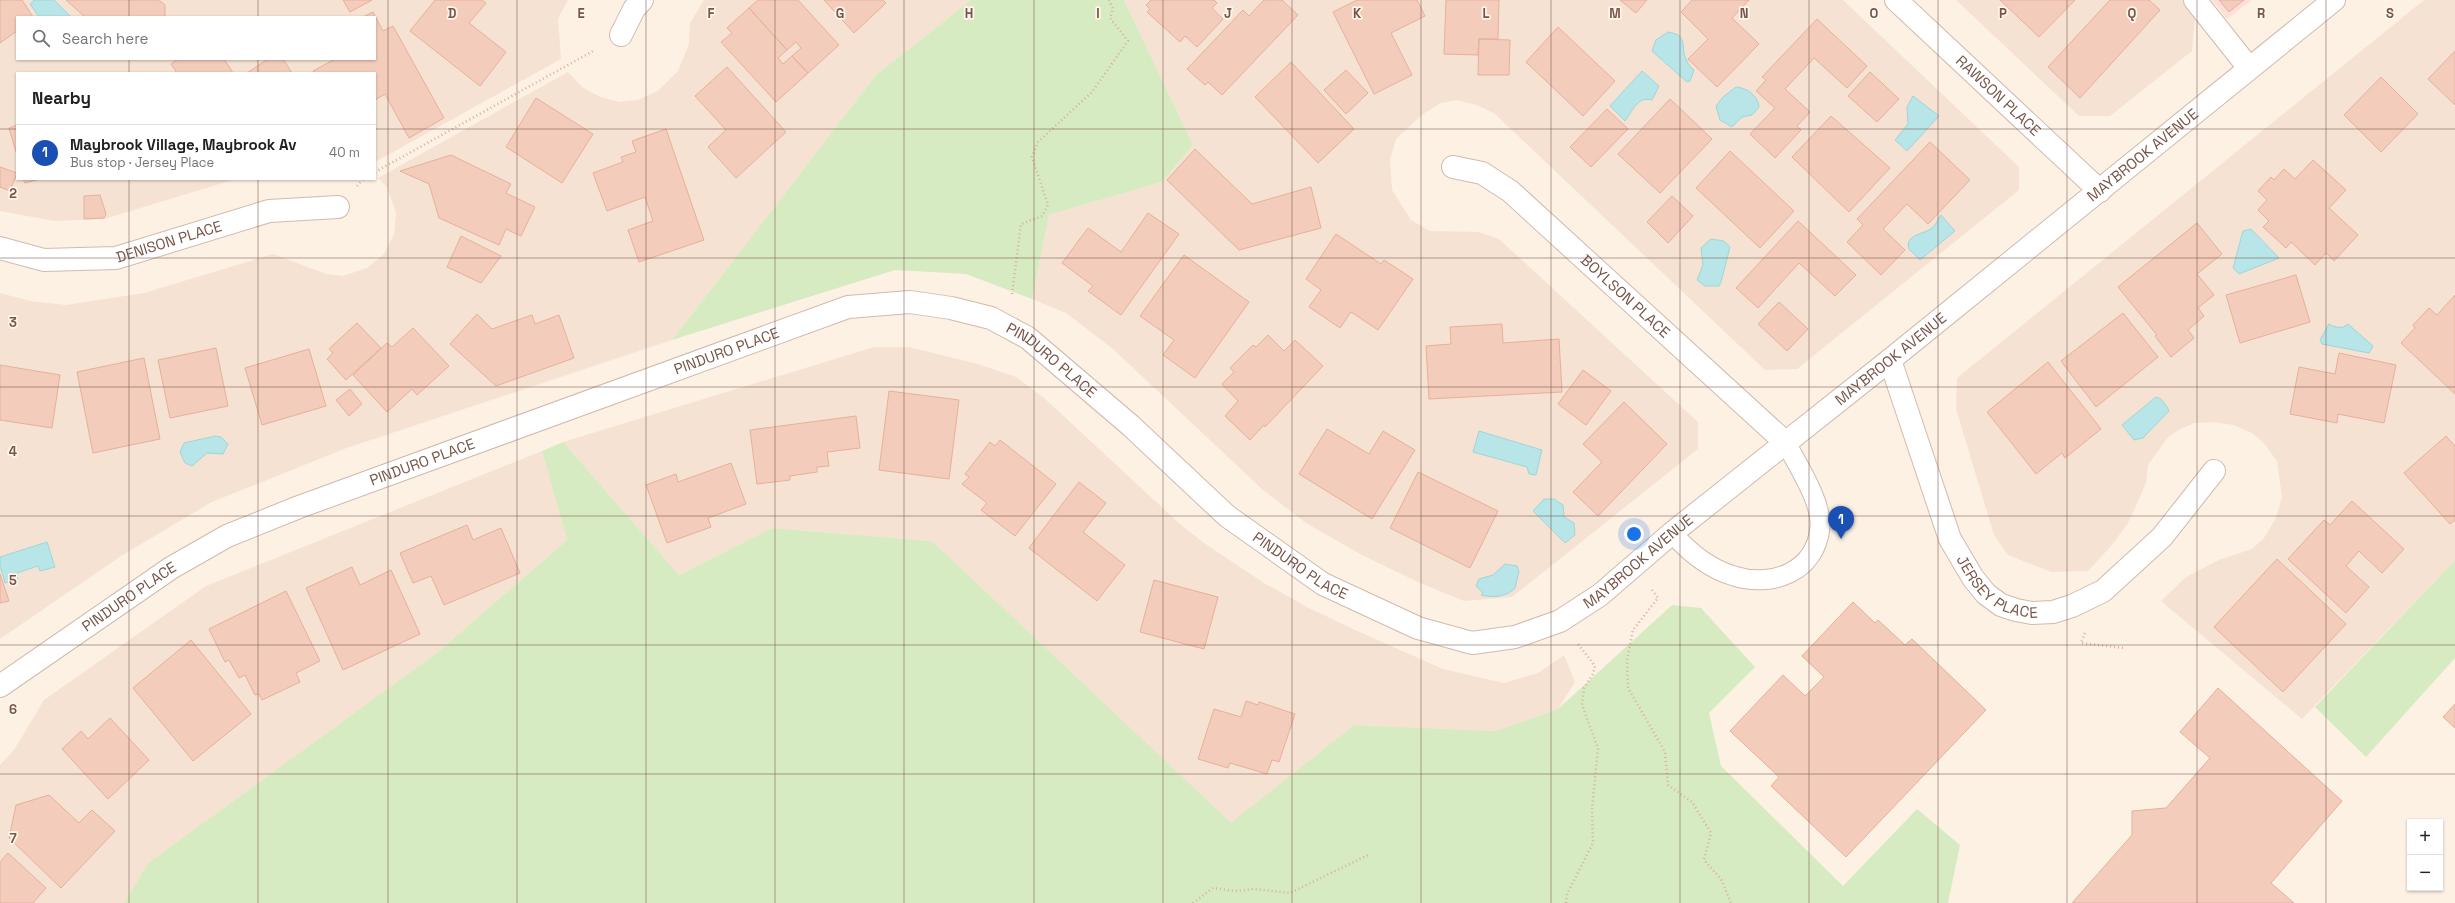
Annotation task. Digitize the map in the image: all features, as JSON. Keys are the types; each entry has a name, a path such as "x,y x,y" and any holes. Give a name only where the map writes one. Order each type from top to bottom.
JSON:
{"street":[{"path":"621,35 634,9 642,0"},
{"name":"RAWSON PLACE","path":"1896,0 2100,191"},
{"path":"2195,0 2249,68"},
{"name":"MAYBROOK AVENUE","path":"1418,628 1472,643 1515,637 1560,621 1600,595 1672,533 2100,191 2334,0"},
{"name":"BOYLSON PLACE","path":"1453,167 1482,173 1510,192 1786,443"},
{"name":"DENISON PLACE","path":"0,248 44,260 116,258 269,211 338,207"},
{"name":"PINDURO PLACE","path":"0,686 172,568 227,536 299,507 848,307 910,302 951,308 991,318 1028,338 1130,425 1227,516 1323,584 1418,628"},
{"name":"JERSEY PLACE","path":"1890,360 1950,539 1973,578 1986,594 2001,605 2032,613 2053,612 2072,606 2103,591 2162,537 2214,471"}],"lane":[{"path":"1672,533 1687,550 1709,564 1734,576 1771,580 1793,572 1808,560 1817,544 1820,526 1816,502 1786,443"}],"path":[{"path":"1008,328 1020,224 1042,216 1048,205 1032,157 1038,142 1092,92 1128,41 1110,18 1113,10 1109,0"},
{"path":"376,171 621,35"},
{"path":"1658,598 1632,630 1627,660 1628,688 1665,752 1668,785 1692,802 1711,833 1704,860 1721,879 1731,903"},
{"path":"2081,642 2124,648"},
{"path":"1566,903 1567,894 1593,843 1592,809 1598,748 1582,705 1584,688 1593,674 1595,666 1593,662"},
{"path":"1193,903 1213,888 1235,892 1255,889 1290,893 1368,855"}],"shaded area":[{"path":"0,0 568,0 558,19 561,59 376,161 376,72 16,72 16,180 233,180 104,219 55,221 0,211"},
{"path":"704,0 971,0 876,75 672,340 344,449 212,502 121,556 0,639 0,293 30,301 66,305 144,293 273,254 326,274 343,276 367,268 384,254 394,234 396,213 387,187 378,178 568,72 582,87 600,97 620,102 638,100 659,90 678,71 689,44 690,23"},
{"path":"1124,0 1843,0 2019,167 2019,190 1797,369 1765,370 1495,114 1477,105 1456,100 1441,103 1423,114 1396,139 1390,160 1392,190 1411,220 1430,231 1479,232 1499,239 1698,422 1698,449 1512,597 1464,601 1420,583 1362,555 1306,523 1263,490 1113,349 1066,313 1032,299 1049,215 1162,182 1193,145"},
{"path":"1956,0 2182,0 2195,16 2192,51 2110,116 2079,116"},
{"path":"2212,0 2252,0 2227,19"},
{"path":"2424,0 2455,0 2455,560 2302,719 2161,601 2186,577 2219,560 2252,549 2264,538 2276,518 2282,497 2277,461 2263,442 2252,433 2233,425 2214,422 2194,423 2179,430 2168,437 2148,465 2146,483 2136,506 2128,523 2112,545 2088,571 2051,572 2008,555 1994,535 1956,409 1957,378"},
{"path":"874,347 909,347 978,364 1016,377 1043,397 1181,525 1204,543 1264,583 1307,607 1353,629 1443,669 1504,683 1538,673 1564,655 1575,682 1558,709 1496,731 1354,725 1231,824 932,541 772,528 679,575 563,442"},
{"path":"542,451 567,540 438,652 148,863 124,903 0,903 0,765 14,750 44,700 206,586"}],"green space":[{"path":"971,0 1124,0 1193,145 1162,182 1049,215 1032,299 966,274 895,270 672,340 876,75"},
{"path":"563,442 679,575 772,528 932,541 1231,823 1354,725 1496,731 1558,709 1672,605 1701,608 1755,667 1709,713 1721,766 1843,886 1917,809 1960,845 1948,903 124,903 148,863 438,652 567,540 542,451"},
{"path":"2455,560 2455,658 2366,757 2315,707"}],"water":[{"path":"34,0 54,0 70,16 38,16 30,4"},
{"path":"1668,32 1679,36 1683,42 1684,55 1689,65 1694,70 1690,81 1687,82 1652,51 1656,40"},
{"path":"1642,71 1659,86 1652,100 1642,100 1633,109 1625,121 1610,106"},
{"path":"1736,87 1751,93 1757,99 1759,107 1752,115 1742,117 1732,127 1720,120 1716,106 1723,97"},
{"path":"1913,96 1939,116 1907,151 1895,140 1908,124 1907,107"},
{"path":"1941,215 1955,231 1920,260 1909,249 1908,244 1912,237 1932,228"},
{"path":"2251,229 2279,258 2239,274 2233,268 2243,231"},
{"path":"1711,239 1724,241 1730,247 1719,286 1705,286 1697,280 1703,265 1701,248"},
{"path":"2329,324 2344,327 2348,324 2373,346 2369,353 2322,344 2320,340"},
{"path":"2156,397 2162,400 2169,411 2143,438 2134,440 2122,425"},
{"path":"1479,431 1542,450 1536,475 1529,474 1527,467 1473,452"},
{"path":"215,436 221,437 228,444 223,454 207,453 192,466 185,463 180,452 184,443"},
{"path":"1544,499 1554,499 1563,505 1564,517 1574,523 1575,535 1565,543 1533,511"},
{"path":"47,542 55,567 40,571 38,566 17,573 18,579 5,583 0,566 0,557"},
{"path":"1505,564 1517,566 1519,571 1515,588 1504,595 1481,595 1483,593 1476,586 1479,579 1493,575"}],"building":[{"path":"0,0 22,0 32,16 16,16 16,32 0,43"},
{"path":"66,0 159,0 165,5 165,16 84,16"},
{"path":"343,0 372,0 350,12"},
{"path":"435,0 482,0 486,3 469,23 506,52 480,86 410,31"},
{"path":"758,0 798,0 839,45 808,73 792,56 801,48 796,42 787,50 749,8"},
{"path":"824,0 883,0 886,3 854,33"},
{"path":"1151,0 1214,0 1217,3 1212,8 1223,19 1197,47 1185,36 1180,42 1147,12 1150,9 1146,5"},
{"path":"1264,0 1282,0 1298,15 1222,95 1208,82 1205,85 1187,69 1243,10 1249,16"},
{"path":"1357,0 1417,0 1425,16 1391,33 1412,75 1374,94 1333,12"},
{"path":"1446,0 1499,0 1498,39 1479,39 1478,55 1444,54"},
{"path":"1620,0 1647,0 1636,13"},
{"path":"1692,0 1749,0 1732,18 1759,44 1717,87 1688,59 1708,39 1681,12"},
{"path":"2000,0 2075,0 2039,37"},
{"path":"2110,0 2149,0 2160,10 2080,98 2048,67"},
{"path":"2219,0 2244,0 2229,12"},
{"path":"749,8 787,50 778,58 783,64 792,56 808,73 776,102 721,42 732,33 727,28"},
{"path":"373,12 375,16 365,16"},
{"path":"376,18 383,31 393,26 444,118 409,138 385,94 376,99 376,72 313,71 333,60 376,60"},
{"path":"1817,19 1867,66 1847,88 1814,58 1785,89 1810,112 1797,126 1801,130 1775,158 1750,134 1775,108 1756,91 1766,80 1762,77"},
{"path":"1558,27 1615,81 1583,116 1526,62"},
{"path":"1479,39 1510,40 1509,75 1478,75"},
{"path":"2455,51 2455,105 2428,79"},
{"path":"177,60 225,60 232,72 176,72 171,64"},
{"path":"266,60 284,60 291,72 248,72"},
{"path":"1291,62 1354,129 1318,163 1255,97"},
{"path":"727,67 786,132 736,178 708,147 726,130 695,96"},
{"path":"1346,70 1368,93 1346,114 1324,90"},
{"path":"1870,72 1899,99 1877,122 1848,96"},
{"path":"2381,77 2418,114 2381,152 2344,115"},
{"path":"536,98 593,134 562,183 506,147"},
{"path":"1670,99 1712,139 1660,193 1618,154"},
{"path":"1607,109 1628,129 1591,167 1570,147"},
{"path":"1831,116 1890,168 1849,212 1792,157"},
{"path":"16,125 16,152 9,128"},
{"path":"666,129 704,240 639,262 628,230 653,221 645,197 607,211 593,173 623,162 621,157 636,152 632,141"},
{"path":"1930,142 1970,180 1928,224 1907,204 1883,229 1905,250 1881,275 1847,242 1863,225 1857,219"},
{"path":"1195,149 1252,204 1311,187 1321,228 1239,250 1167,180"},
{"path":"1730,151 1794,211 1760,248 1696,188"},
{"path":"451,155 511,184 506,193 535,207 521,236 506,229 499,245 439,218 429,184 400,171"},
{"path":"2313,160 2346,190 2329,208 2358,235 2334,261 2326,253 2315,265 2291,242 2286,248 2263,227 2269,221 2258,210 2267,200 2258,191 2271,177 2274,180 2284,169 2295,179"},
{"path":"0,167 16,173 10,191 0,187"},
{"path":"24,180 36,180 25,183"},
{"path":"100,195 106,214 104,218 84,219 84,196"},
{"path":"1672,196 1693,216 1668,243 1647,222"},
{"path":"1148,213 1179,234 1121,315 1088,291 1093,286 1062,263 1088,228 1121,252"},
{"path":"1798,221 1856,275 1835,296 1799,263 1758,308 1736,288"},
{"path":"2197,223 2222,254 2197,274 2214,295 2198,308 2204,316 2188,330 2194,338 2171,357 2155,336 2157,335 2118,287"},
{"path":"1336,234 1381,264 1384,260 1413,279 1378,330 1351,312 1340,328 1309,307 1321,290 1306,279"},
{"path":"461,236 501,256 481,283 447,267"},
{"path":"1184,255 1249,302 1195,378 1163,355 1174,340 1140,316"},
{"path":"2296,275 2310,322 2240,343 2226,295"},
{"path":"2455,295 2455,394 2401,343 2415,328 2413,325 2429,308 2437,315"},
{"path":"1779,302 1808,329 1787,351 1758,324"},
{"path":"2123,313 2158,357 2096,407 2061,361"},
{"path":"477,314 492,329 532,315 535,324 559,315 574,358 496,386 450,344"},
{"path":"357,323 381,348 346,380 327,359 333,353 329,349"},
{"path":"1502,324 1503,343 1559,339 1562,392 1429,399 1426,346 1451,344 1450,327"},
{"path":"413,328 449,366 417,395 412,389 387,412 353,375 387,343 392,347"},
{"path":"1268,335 1284,351 1295,340 1323,366 1265,427 1264,425 1250,440 1225,416 1238,401 1222,384 1234,372 1230,368 1253,345 1256,347"},
{"path":"216,348 228,406 170,418 158,360"},
{"path":"309,349 326,406 262,425 245,368"},
{"path":"2339,353 2396,365 2384,423 2338,414 2337,423 2290,414 2299,367 2335,374"},
{"path":"144,358 160,439 93,453 77,372"},
{"path":"2048,362 2101,429 2065,458 2062,453 2036,474 1987,412"},
{"path":"0,365 60,375 52,428 0,420"},
{"path":"1583,370 1611,391 1586,425 1558,404"},
{"path":"350,389 362,404 349,416 336,400"},
{"path":"889,391 959,400 949,479 879,470"},
{"path":"1624,402 1667,444 1598,516 1573,492 1602,462 1583,444"},
{"path":"856,416 860,448 827,452 829,466 817,467 817,472 790,476 790,480 757,484 750,430"},
{"path":"1327,429 1369,454 1383,431 1415,450 1372,519 1299,474"},
{"path":"2446,436 2455,446 2455,520 2450,524 2404,473"},
{"path":"1000,440 1056,484 1015,536 981,510 987,503 962,484 969,477 965,474 990,442 995,446"},
{"path":"731,463 746,504 708,518 711,527 667,543 646,485 676,474 678,482"},
{"path":"1418,472 1498,511 1470,568 1390,528"},
{"path":"1079,482 1106,503 1083,532 1125,565 1097,601 1029,548"},
{"path":"2352,501 2404,549 2382,573 2359,551 2346,566 2369,587 2346,613 2288,559 2324,520 2330,525"},
{"path":"467,525 473,540 501,528 520,573 444,605 431,576 413,583 400,553"},
{"path":"2277,559 2346,624 2283,692 2214,627"},
{"path":"352,567 360,585 391,570 420,634 343,670 306,588"},
{"path":"0,574 9,601 0,603"},
{"path":"1154,580 1218,597 1204,649 1140,632"},
{"path":"286,591 320,661 296,673 300,682 262,700 259,694 255,695 245,675 239,678 229,660 225,662 209,629"},
{"path":"1853,602 1875,623 1878,620 1905,645 1912,639 1986,710 1846,857 1771,786 1779,777 1730,731 1783,675 1805,696 1824,677 1802,656"},
{"path":"191,640 251,714 193,761 133,688"},
{"path":"2218,688 2342,801 2271,883 2294,903 2072,903 2132,835 2132,811 2166,808 2210,758 2180,732"},
{"path":"1246,701 1258,705 1259,702 1295,714 1279,762 1272,760 1267,774 1230,763 1228,768 1198,759 1214,709 1241,717"},
{"path":"2455,704 2455,728 2443,717"},
{"path":"110,718 149,760 108,799 62,749 81,731 88,739"},
{"path":"49,795 79,823 92,810 115,831 61,888 9,838 16,805"},
{"path":"8,853 46,888 33,903 0,903 0,862"}],"place":[{"name":"Maybrook Village, Maybrook Av","path":"1841,539"}]}
